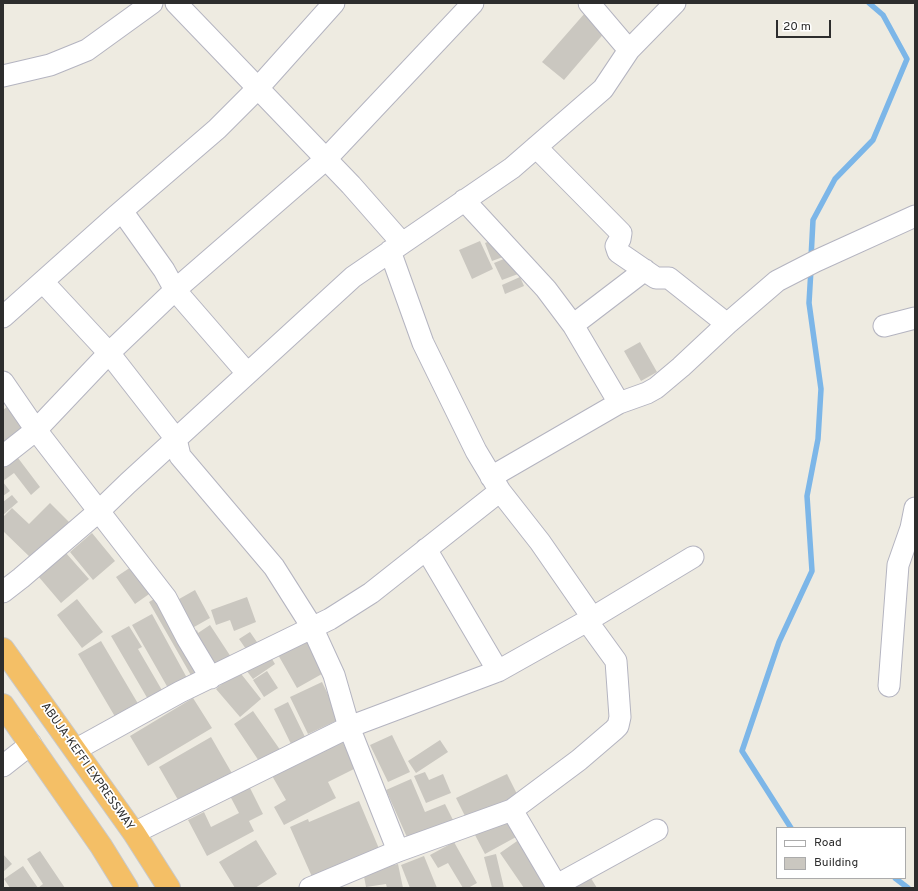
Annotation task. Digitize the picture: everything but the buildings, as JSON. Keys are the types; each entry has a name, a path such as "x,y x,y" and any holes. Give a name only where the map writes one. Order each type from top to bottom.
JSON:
{"highway":[{"name":"ABUJA-KEFFI EXPRESSWAY","path":"3,649 134,833 169,888"},
{"path":"3,706 101,846 127,888"}],"street":[{"path":"3,76 50,65 87,50 152,3"},
{"path":"176,3 351,185 396,247 423,343 476,451 496,484 540,542 616,661 620,717 618,726 579,760 512,810 398,851 310,888"},
{"path":"3,317 217,129 258,88 334,3"},
{"path":"3,456 36,430 109,353 175,290 326,160 473,3"},
{"path":"589,3 629,50"},
{"path":"3,592 99,511 352,277 512,168 603,89 629,50 675,3"},
{"path":"536,147 621,233 620,239 616,246 618,252 656,278 669,278 727,324"},
{"path":"464,200 546,289 573,325 619,403"},
{"path":"122,211 164,270 175,290 247,374"},
{"path":"76,750 180,692 330,619 372,593 426,549 496,484 619,403 648,393 656,388 777,281 816,261 915,216"},
{"path":"573,325 645,270"},
{"path":"43,282 109,353 176,439 180,456 274,567 312,627 334,675 349,727 398,851"},
{"path":"884,326 915,318"},
{"path":"3,382 36,430 166,598 187,638 211,678"},
{"path":"889,686 898,566 914,522"},
{"path":"426,549 498,671"},
{"path":"134,833 349,727 498,671 590,619 693,557"},
{"path":"3,766 31,744"},
{"path":"512,810 558,887 657,830"}],"waterway":[{"path":"811,258 813,220 835,179 873,140 907,59 883,15 869,3"},
{"path":"790,827 742,751 779,642 812,571 807,496 818,439 821,389 809,303 811,269"},
{"path":"896,879 908,888"}]}
